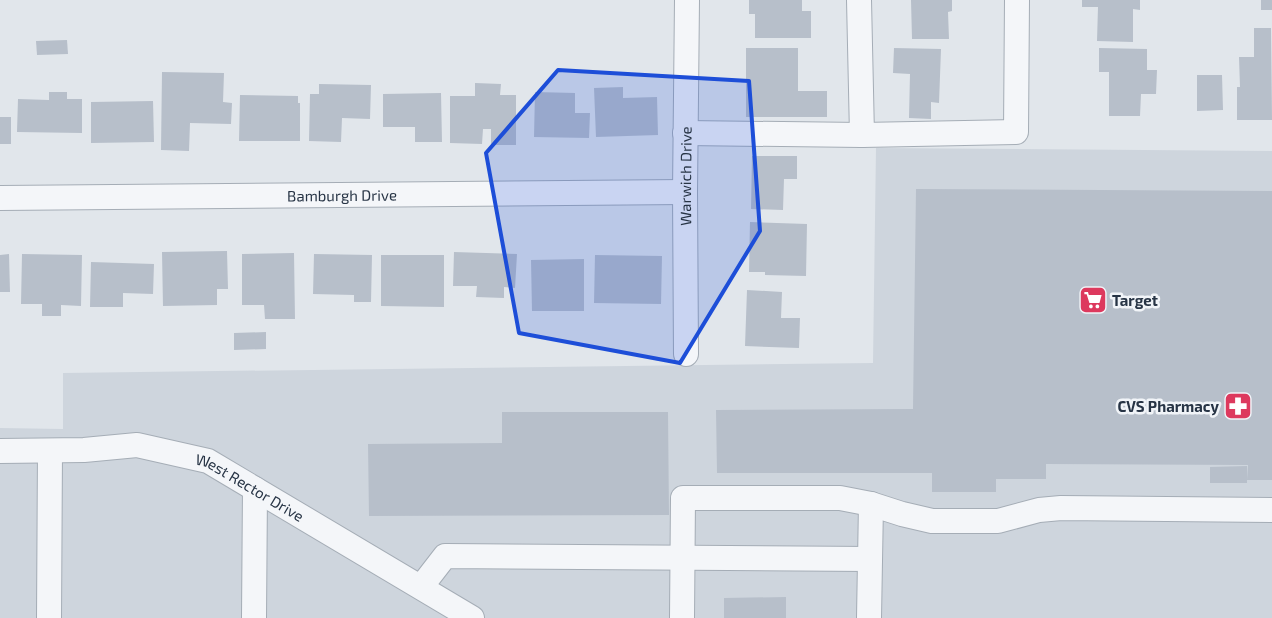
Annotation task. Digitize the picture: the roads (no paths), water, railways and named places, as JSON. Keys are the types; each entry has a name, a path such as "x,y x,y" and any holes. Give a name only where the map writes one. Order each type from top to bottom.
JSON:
{"street":[{"name":"Warwich Drive","path":"686,354 685,133 687,0"},
{"path":"859,0 862,135"},
{"path":"685,133 862,135 1016,132 1017,0"},
{"name":"Bamburgh Drive","path":"0,198 685,192"},
{"name":"West Rector Drive","path":"0,451 84,450 136,445 208,461 472,618"},
{"path":"49,618 50,451"},
{"path":"254,618 255,489"},
{"path":"682,618 683,498 840,498 871,504 932,521 998,521 1039,510 1062,508 1272,510"},
{"path":"869,618 871,504"},
{"path":"421,588 445,556 870,559"}],"place":[{"name":"Target","path":"1093,300"},
{"name":"CVS Pharmacy","path":"1238,406"}]}
